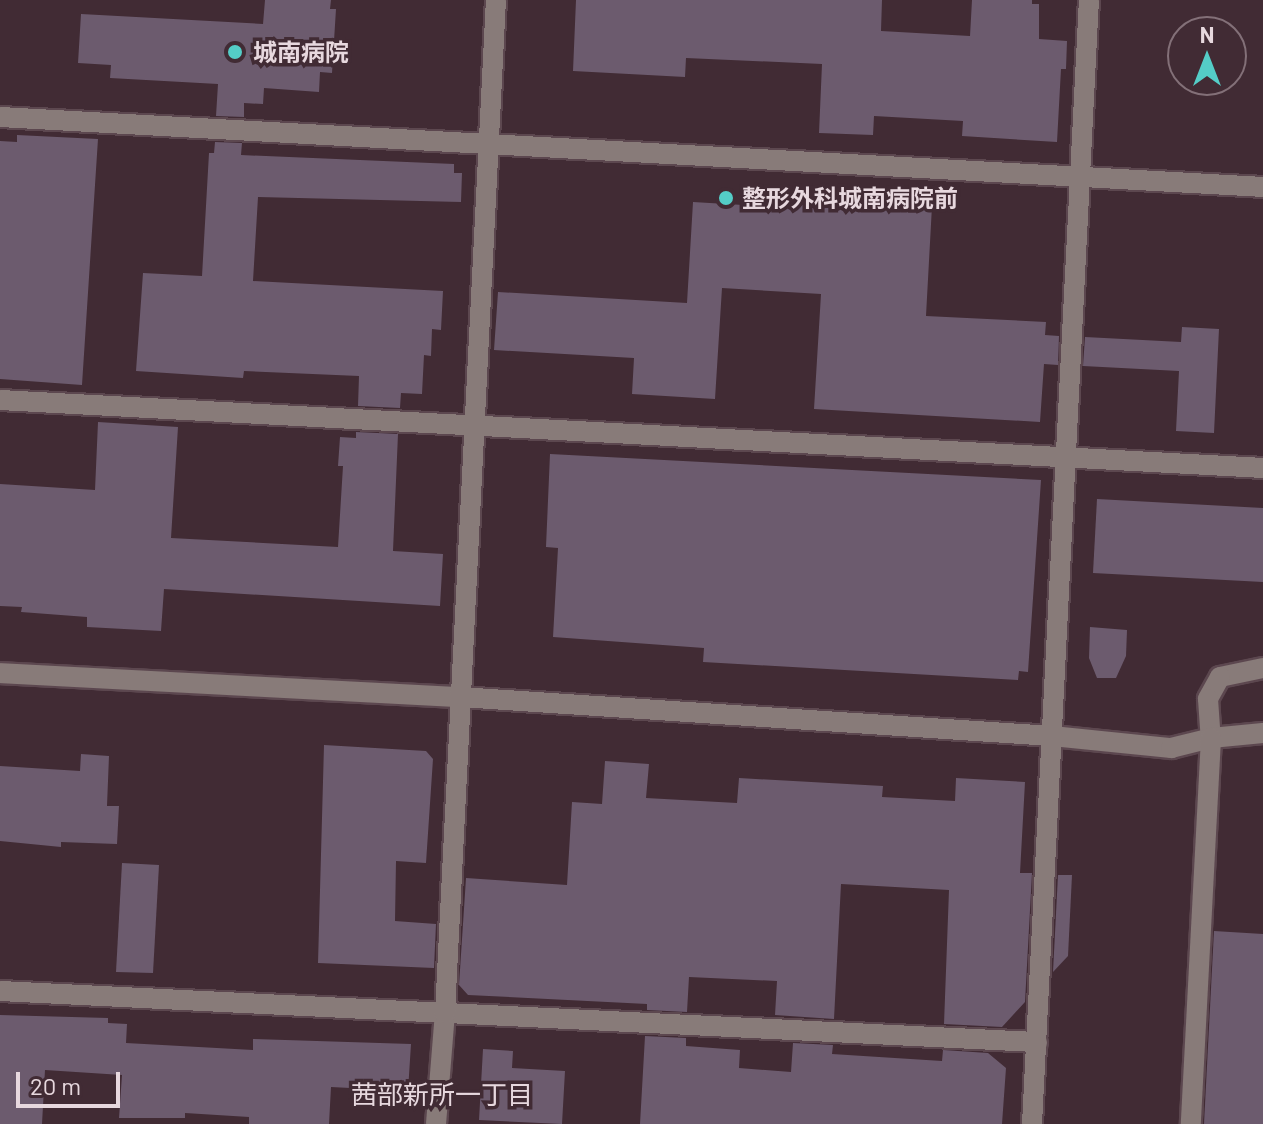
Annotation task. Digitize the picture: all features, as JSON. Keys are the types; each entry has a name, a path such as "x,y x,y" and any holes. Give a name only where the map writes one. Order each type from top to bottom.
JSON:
{"street":[{"path":"436,1124 445,1013 496,0"},
{"path":"1032,1124 1089,0"},
{"path":"0,117 1263,187"},
{"path":"0,400 1263,468"},
{"path":"1191,1124 1211,738 1208,699 1220,677 1260,668"},
{"path":"0,673 460,697 1052,736 1171,748 1211,738 1263,733"},
{"path":"0,991 1037,1042"}],"building":[{"path":"265,0 331,0 330,9 336,9 332,73 320,72 319,92 264,88 263,104 244,103 244,117 216,116 218,84 110,78 111,65 78,63 81,14 263,24"},
{"path":"576,0 882,0 881,31 970,36 972,0 1032,0 1032,4 1039,4 1039,39 1067,41 1066,69 1061,69 1057,142 962,136 963,121 874,116 873,135 819,133 822,64 686,58 685,77 573,71"},
{"path":"17,135 98,139 82,385 0,379 0,141 17,142"},
{"path":"215,142 242,143 241,155 454,164 454,173 462,173 461,202 258,197 253,281 443,291 441,330 432,329 431,356 424,355 422,394 401,393 400,408 358,406 359,376 244,371 243,378 136,371 143,273 202,276 209,153 214,153"},
{"path":"794,188 854,191 853,202 932,206 926,316 1046,322 1045,335 1059,336 1058,365 1044,364 1040,422 814,409 821,294 722,288 715,399 632,394 634,358 494,350 498,292 687,303 693,202 792,208"},
{"path":"1182,327 1219,329 1214,433 1176,431 1179,371 1083,366 1085,337 1181,342"},
{"path":"98,422 178,427 171,538 338,547 343,466 338,466 340,437 356,438 356,432 398,434 393,551 443,554 440,606 164,589 161,631 87,627 87,617 21,612 22,607 0,606 0,484 95,490"},
{"path":"550,454 1041,480 1028,672 1019,671 1018,680 703,662 704,648 553,637 558,548 546,547"},
{"path":"1097,499 1263,508 1263,582 1093,573"},
{"path":"1090,627 1127,630 1126,656 1116,678 1097,678 1089,658"},
{"path":"324,745 426,751 433,759 426,863 396,861 395,921 436,924 434,968 318,963"},
{"path":"81,754 109,756 107,806 119,806 117,844 61,842 61,847 0,841 0,766 80,771"},
{"path":"605,761 649,764 646,798 737,803 739,778 883,786 882,797 955,801 956,778 1025,782 1020,873 1032,873 1025,1002 1002,1027 944,1024 949,890 841,884 834,1019 775,1015 777,981 689,977 687,1012 647,1010 647,1004 468,995 459,985 466,878 567,885 572,802 602,804"},
{"path":"122,863 159,865 153,973 116,972"},
{"path":"1058,875 1072,875 1068,956 1053,972"},
{"path":"1214,931 1263,934 1263,1124 1204,1124"},
{"path":"0,1015 108,1018 108,1023 127,1024 126,1043 253,1050 253,1039 411,1044 408,1091 331,1087 329,1124 249,1124 249,1117 185,1113 185,1118 119,1118 122,1075 45,1070 42,1124 0,1124"},
{"path":"645,1036 686,1038 686,1046 740,1050 739,1068 791,1072 793,1043 833,1045 832,1054 942,1061 943,1050 988,1053 1006,1068 1002,1124 640,1124"},
{"path":"483,1049 513,1051 512,1068 565,1071 562,1124 479,1120"}],"place":[{"name":"城南病院","path":"235,52"},
{"name":"整形外科城南病院前","path":"726,198"}],"district":[{"name":"茜部新所一丁目","path":"442,1094"}]}
